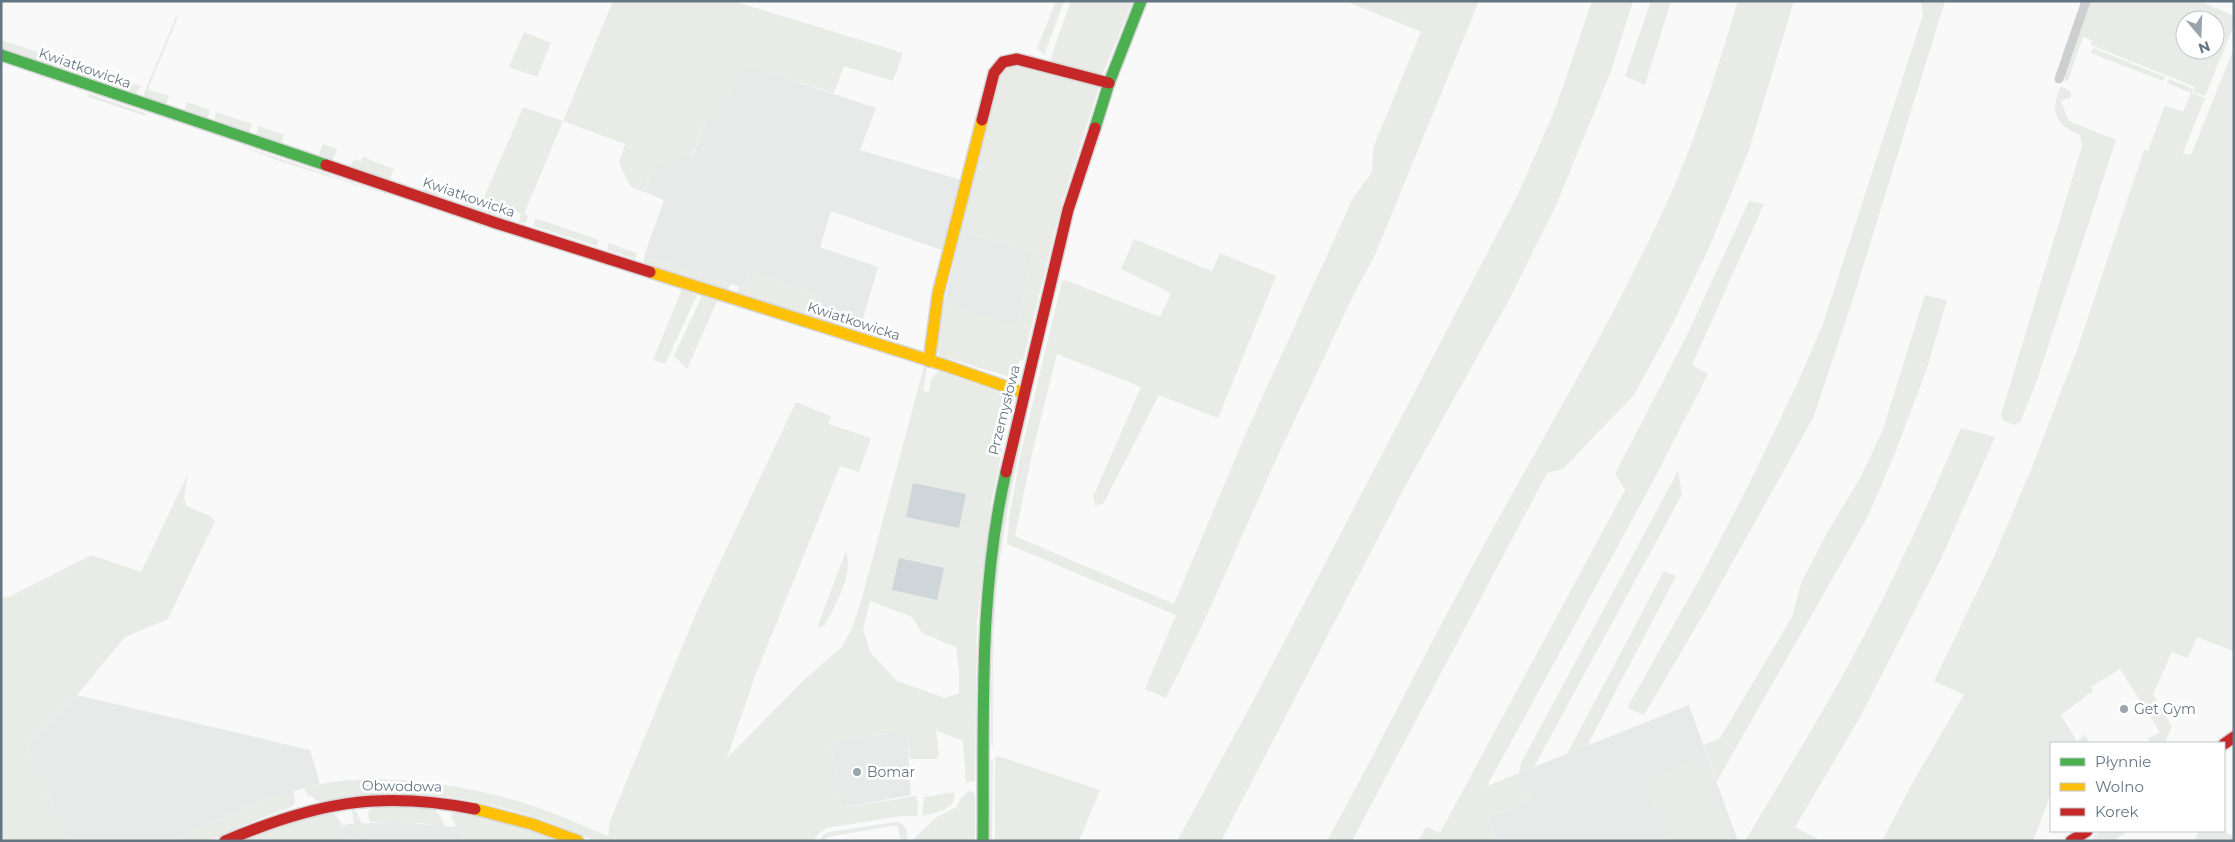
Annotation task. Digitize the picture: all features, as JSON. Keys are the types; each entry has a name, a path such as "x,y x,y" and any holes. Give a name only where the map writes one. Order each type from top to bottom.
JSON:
{"street":[{"name":"Przemysłowa","path":"983,841 985,616 998,506 1062,231 1109,83 1141,1"},
{"path":"2059,79 2086,1"},
{"name":"Kwiatkowicka","path":"1,56 496,223 1024,393"},
{"path":"929,361 938,294 994,73 1003,62 1017,59 1109,83"},
{"name":"Obwodowa","path":"225,841 269,821 305,810 353,801 390,798 455,803 492,811 578,841"},
{"path":"2071,841 2085,832"}],"shaded area":[{"path":"613,1 733,1 903,53 893,81 844,66 834,93 740,64 721,116 710,112 691,157 681,153 674,170 655,164 644,192 631,187 619,163 625,144 563,121"},
{"path":"1056,1 1064,1 1044,55 1037,48"},
{"path":"1071,1 1133,1 1103,73 1100,75 1051,62 1052,54"},
{"path":"1345,1 1479,1 1375,255 1352,298 1273,466 1207,615 1166,698 1145,689 1176,615 1007,544 1010,513 1021,452 1062,281 1065,280 1160,317 1171,293 1121,269 1134,239 1212,271 1220,253 1276,276 1218,418 1159,395 1103,504 1095,505 1093,497 1141,387 1057,354 1032,454 1015,536 1174,604 1246,433 1353,198 1372,172 1373,148 1421,32"},
{"path":"1592,1 1633,1 1611,71 1557,203 1510,298 1402,492 1221,841 1177,841 1259,690 1519,192 1556,107"},
{"path":"1651,1 1671,1 1645,85 1625,76"},
{"path":"1738,1 1794,1 1749,150 1708,250 1671,327 1634,395 1563,469 1547,473 1352,841 1327,841 1468,574 1628,284 1675,184 1693,139"},
{"path":"1921,1 1945,1 1854,296 1813,418 1707,608 1644,715 1627,708 1704,571 1749,484 1797,384 1823,324 1923,15"},
{"path":"2090,1 2136,1 2137,3 2138,1 2200,1 2220,10 2175,10 2175,60 2220,60 2205,96 2194,92 2195,87 2091,45 2092,40 2083,37 2067,83 2064,77"},
{"path":"2225,12 2234,16 2234,25 2225,47"},
{"path":"176,17 178,17 148,89 169,96 166,104 145,99 144,93"},
{"path":"524,32 551,43 537,77 509,67"},
{"path":"1,40 72,63 69,72 1,51"},
{"path":"2093,48 2165,77 2163,81 2091,53"},
{"path":"2234,48 2233,651 2197,637 2188,658 2172,652 2153,694 2172,726 2165,742 2150,742 2148,739 2160,732 2120,669 2091,687 2093,691 2061,715 2077,741 2085,735 2089,742 2050,742 2050,797 2033,841 1882,841 1913,782 1964,695 1934,681 1993,559 2032,467 2077,350 2144,150 2148,151 2165,105 2183,112 2191,93 2167,83 2169,79 2193,89 2192,93 2205,98 2183,153 2191,155"},
{"path":"740,63 876,108 860,150 961,180 944,251 831,211 820,247 878,267 862,322 825,309 822,305 824,296 750,271 744,288 644,256 664,200 645,192 655,164 681,153 692,157 710,111 721,115"},
{"path":"1010,63 1097,84 1099,87 1063,199 1023,360 1020,360 1014,373 1007,376 947,358 945,360 937,349 936,342 944,303 1017,326 1033,253 961,231 991,90 995,79"},
{"path":"79,65 109,76 106,85 77,76"},
{"path":"116,78 141,86 135,95 112,88"},
{"path":"2061,86 2071,92 2071,97 2061,101 2069,121 2116,140 2038,377 2021,421 2014,425 2003,420 2001,415 2082,146 2080,135 2065,127 2057,116 2055,103"},
{"path":"89,94 145,113 145,116 88,97"},
{"path":"187,102 210,110 207,119 184,112"},
{"path":"523,107 563,121 524,214 528,216 526,223 519,222 521,214 516,211 511,220 463,204 465,194 483,200"},
{"path":"216,112 252,124 249,133 214,122"},
{"path":"258,126 284,135 281,144 256,137"},
{"path":"236,144 398,198 279,161"},
{"path":"323,144 337,149 332,161 318,157"},
{"path":"363,157 394,169 389,181 350,167 354,159 361,161"},
{"path":"426,181 442,186 439,196 423,191"},
{"path":"1749,201 1764,204 1692,365 1708,374 1650,487 1487,786 1519,773 1530,800 1488,818 1498,841 1418,841 1426,827 1440,833 1625,490 1615,474 1686,337"},
{"path":"535,218 599,240 597,246 534,226"},
{"path":"961,231 1033,253 1017,327 944,303"},
{"path":"608,243 637,253 635,259 608,250"},
{"path":"644,256 731,284 727,290 644,263"},
{"path":"750,271 824,296 822,305 825,309 838,314 833,325 737,294 739,286 744,288"},
{"path":"682,289 697,295 665,364 653,360"},
{"path":"1925,295 1947,300 1927,368 1895,453 1867,518 1717,781 1704,745 1720,738 1792,617 1801,583 1828,531 1859,480 1882,432"},
{"path":"702,296 717,301 687,369 674,356"},
{"path":"924,366 927,368 923,391 929,392 931,379 939,371 1007,395 1012,401 992,499 977,621 975,781 966,783 963,741 936,730 939,755 936,759 910,759 906,730 831,743 842,808 916,796 918,803 917,816 901,816 826,828 816,836 815,841 594,841 528,815 460,799 426,795 391,794 356,796 321,802 312,796 309,797 304,788 329,782 387,779 447,785 505,797 608,836 610,821 697,611 796,402 831,416 828,424 871,438 859,472 840,466 755,676 727,758 803,681 842,647 852,628 862,598","holes":["870,601 912,617 922,633 956,647 959,693 945,698 897,681 870,652 863,629"]},
{"path":"1028,410 1008,509 997,584 993,644 993,747 991,745 991,680 996,583 999,551 1003,519 1019,438"},
{"path":"1961,428 1995,437 1940,561 1859,719 1795,827 1818,839 1817,841 1745,841 1822,713 1865,634 1903,558"},
{"path":"1678,471 1682,494 1534,767 1519,773 1521,763"},
{"path":"188,474 184,497 186,506 210,516 215,521 168,619 125,637 77,695 27,745 68,841 1,841 1,597 9,597 91,555 141,572"},
{"path":"913,483 966,494 959,528 906,517"},
{"path":"846,551 848,560 847,570 842,590 824,626 817,628"},
{"path":"899,558 944,568 937,600 892,590"},
{"path":"1664,571 1676,576 1587,746 1567,754"},
{"path":"77,695 310,750 320,783 252,804 173,841 68,841 27,745"},
{"path":"1689,705 1738,841 1498,841 1488,818 1530,800 1519,773"},
{"path":"907,730 911,795 842,808 831,743"},
{"path":"998,756 1100,790 1079,841 995,841 995,758"},
{"path":"1700,758 1734,841 1668,841 1644,781"},
{"path":"993,759 992,841 990,841 991,761"},
{"path":"294,791 295,803 291,807 256,820 211,841 173,841 252,804"},
{"path":"969,791 975,794 975,841 911,841 937,817 956,807 962,797"},
{"path":"954,792 953,803 949,806 939,812 922,816 924,797"},
{"path":"377,805 427,805 439,815 451,841 449,841 442,826 419,823 370,822 368,814 370,809"},
{"path":"352,810 356,811 370,841 363,841 354,824"},
{"path":"328,811 339,819 350,841 239,841 298,817"},
{"path":"454,811 481,814 564,841 463,841 452,819 451,815"},
{"path":"397,822 456,827 510,841 302,841 348,824"},
{"path":"896,822 902,824 906,829 906,841 901,841 897,825 827,837 827,841 820,841 823,835 829,832"},
{"path":"2100,832 2127,832 2112,841 2092,841 2093,836"},
{"path":"2198,832 2224,832 2234,836 2234,841 2198,841 2195,839"}],"traffic: fast":[{"path":"1095,128 1109,83 1141,1"},
{"path":"1,55 326,165"},
{"path":"983,841 984,656 991,563 1006,472"}],"traffic: slow":[{"path":"929,361 938,294 982,120"},
{"path":"650,272 947,366 1024,393"},
{"path":"475,809 532,824 578,841"}],"traffic: jam":[{"path":"982,120 994,73 1003,62 1017,59 1109,83"},
{"path":"1006,472 1068,210 1095,128"},
{"path":"326,165 496,223 650,272"},
{"path":"2225,743 2234,737"},
{"path":"225,841 288,817 347,804 377,801 408,801 440,803 475,809"},
{"path":"2071,841 2085,832"}],"place":[{"name":"Get Gym","path":"2124,709"},
{"name":"Bomar","path":"857,772"}]}
